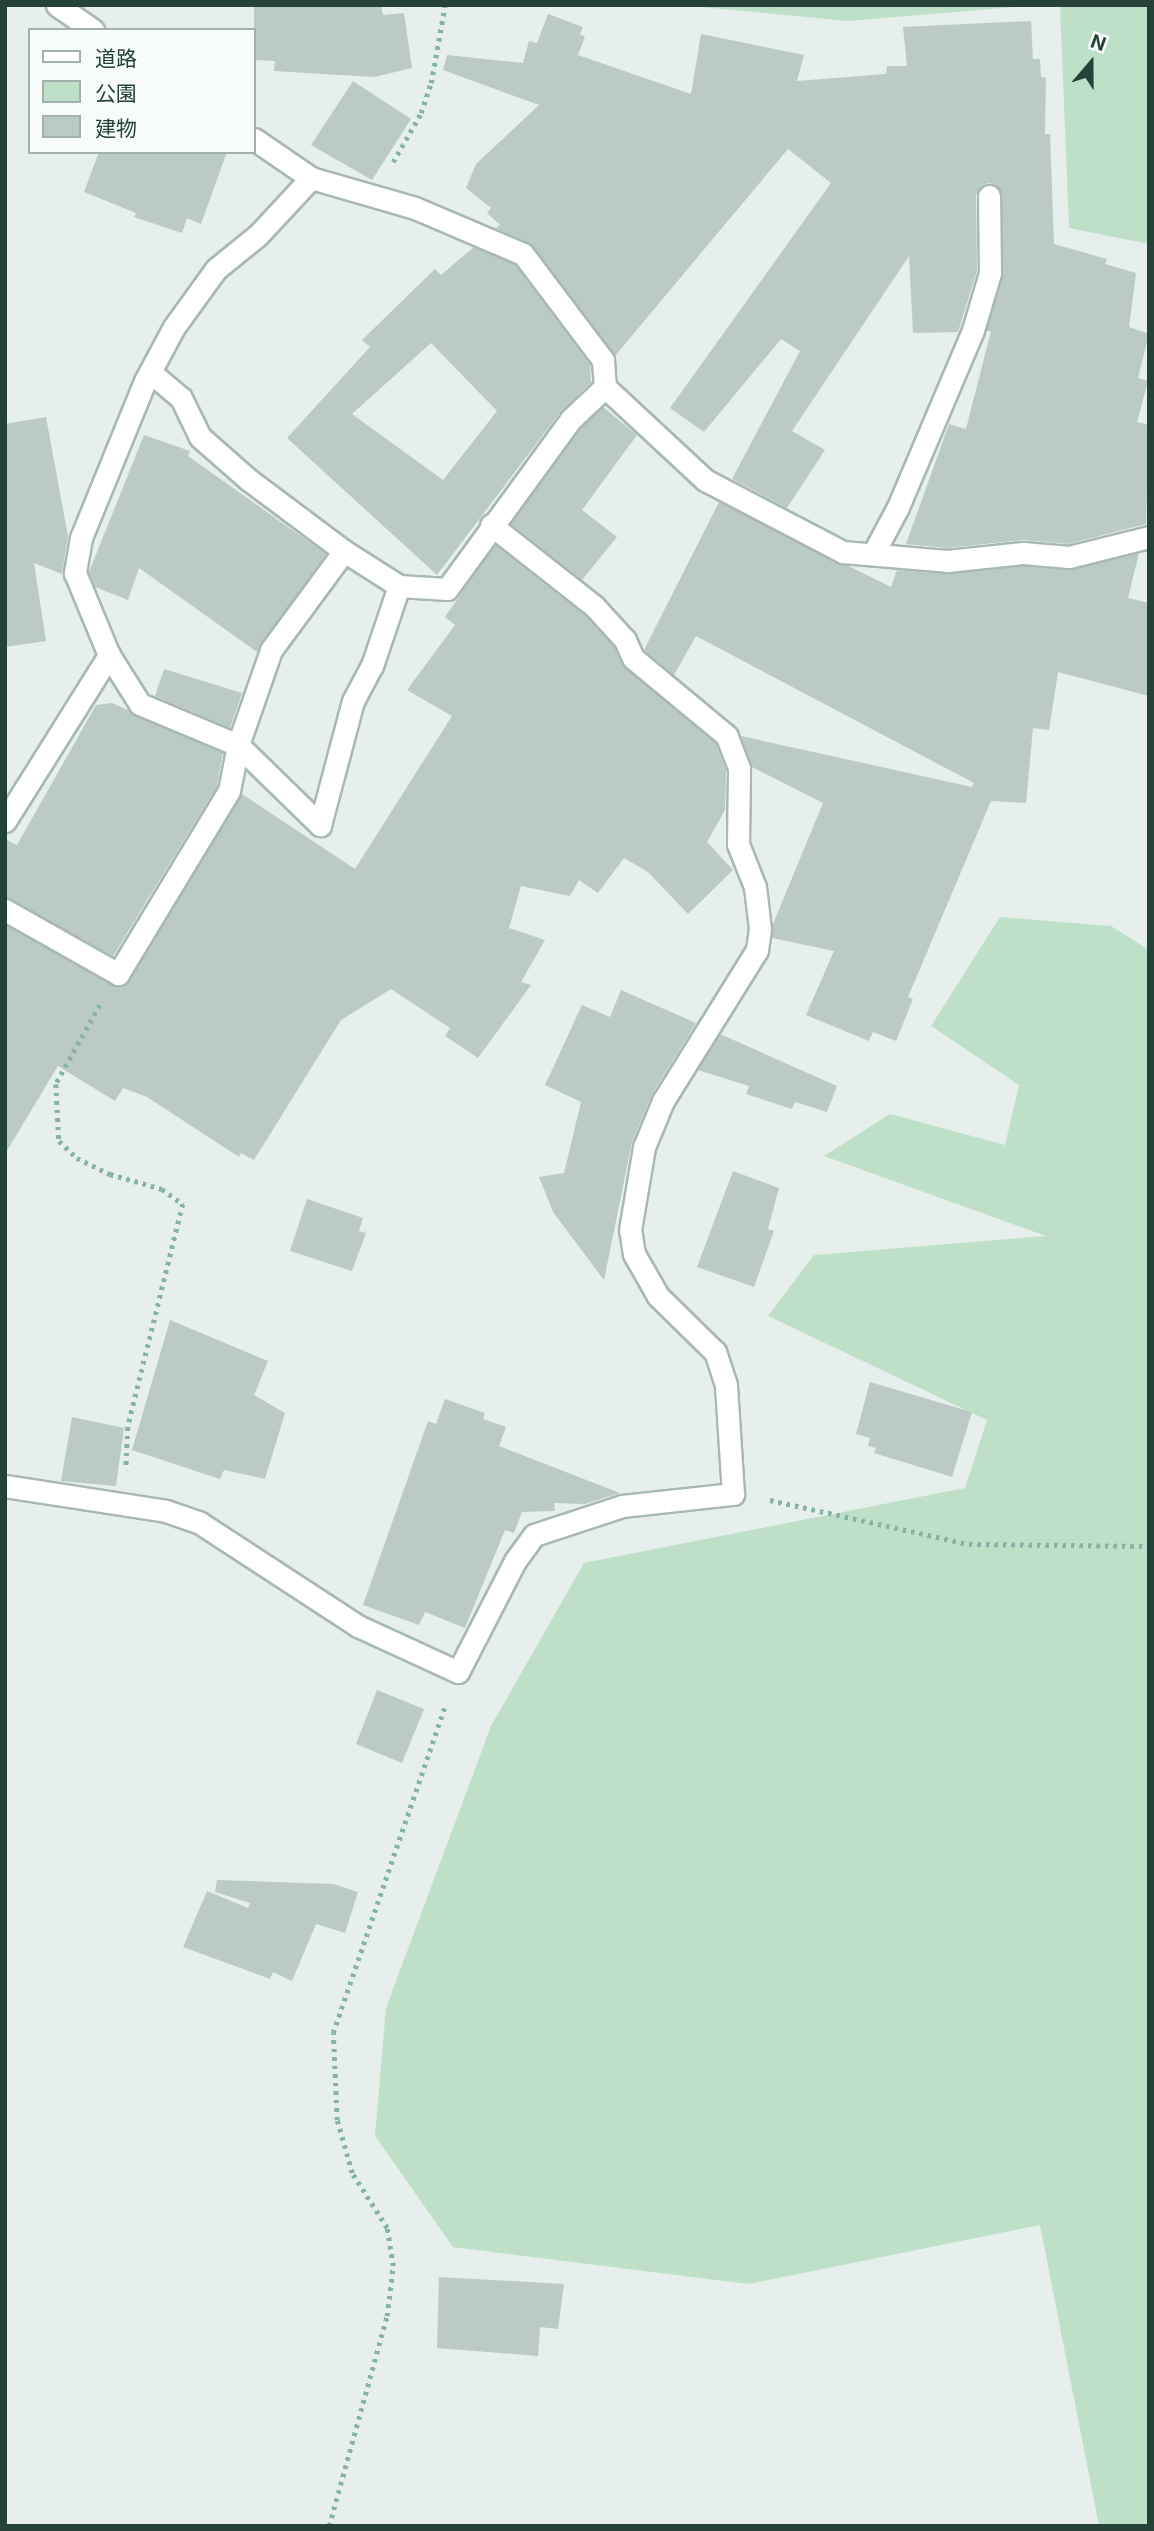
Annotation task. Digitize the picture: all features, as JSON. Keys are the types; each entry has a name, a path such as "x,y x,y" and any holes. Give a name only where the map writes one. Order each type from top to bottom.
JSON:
{"street":[{"path":"57,5 90,28"},
{"path":"256,140 311,178 415,208 523,254 603,360 605,387 705,480 843,552 947,561 1023,553 1069,557 1149,537"},
{"path":"311,178 258,235 216,269 174,327 150,372 80,538 75,573 109,655 140,705 238,746 320,825 353,701 376,655 399,586"},
{"path":"873,554 898,507 974,330 990,273 989,196"},
{"path":"150,372 181,398 200,437 248,480 344,551 399,586 447,589 570,419 605,387"},
{"path":"5,1486 139,1508 200,1523 358,1626 458,1672 515,1561 534,1535 622,1506 733,1494 726,1385 715,1352 658,1296 634,1254 630,1230 644,1147 663,1101 757,950 760,929 755,887 738,844 739,768 727,736 633,659 625,639 594,606 491,525"},
{"path":"5,910 118,974 229,791 238,746 271,650 344,551"},
{"path":"5,821 109,655"}],"path":[{"path":"374,197 421,113 438,56 439,20 445,5"},
{"path":"118,974 57,1084 55,1119 59,1141 78,1158 110,1174 162,1189 183,1204 128,1427 126,1468 139,1508"},
{"path":"733,1494 803,1505 969,1544 1149,1546"},
{"path":"329,2526 387,2316 393,2266 387,2228 352,2173 337,2120 333,2033 418,1773 458,1672"}],"green space":[{"path":"680,5 1040,5 848,21"},
{"path":"1060,5 1149,5 1149,244 1069,228"},
{"path":"1000,917 1111,926 1149,950 1149,2526 1099,2526 1040,2225 748,2284 453,2247 375,2136 386,2008 491,1726 584,1563 965,1488 987,1420 768,1316 814,1255 1046,1236 824,1156 890,1114 1005,1145 1019,1085 931,1026"}],"building":[{"path":"254,5 381,5 383,15 404,13 412,68 374,77 274,71 275,61 256,60"},
{"path":"548,14 583,27 580,34 585,37 578,55 691,94 701,34 804,55 797,81 886,74 887,66 907,66 903,27 1031,21 1033,59 1040,59 1041,77 1046,78 1045,134 1050,134 1054,244 1107,259 1105,264 1136,273 1129,327 1149,334 1138,378 1148,381 1137,422 1149,425 1146,524 1068,544 1024,540 947,548 906,544 949,424 966,429 991,331 986,331 1003,273 1002,195 990,183 982,185 976,195 977,271 958,332 913,333 909,256 792,431 825,450 787,508 732,479 800,351 781,339 704,432 670,408 831,183 788,149 615,356 533,246 496,228 500,225 487,213 491,208 466,188 476,164 539,105 443,70 447,55 523,63 529,41 537,43"},
{"path":"353,81 411,119 372,180 311,145"},
{"path":"98,154 226,154 201,224 187,218 182,233 134,217 136,213 84,192"},
{"path":"474,247 515,265 590,365 591,382 561,411 437,575 287,438 370,347 362,340 435,269 441,275","holes":["431,343 497,411 443,480 352,414"]},
{"path":"603,407 637,435 582,510 617,537 582,580 511,524 581,428"},
{"path":"46,417 68,536 62,574 34,563 46,641 5,647 5,424"},
{"path":"144,435 190,451 188,456 326,554 257,652 139,568 128,600 95,587 89,572"},
{"path":"719,502 891,587 897,570 946,574 1023,566 1068,570 1139,553 1128,598 1149,603 1149,696 1058,672 1049,730 1033,728 1026,803 991,801 908,997 913,999 896,1041 873,1032 869,1041 806,1015 834,951 772,938 773,924 823,803 752,767 741,736 972,787 974,783 696,636 674,675 644,650"},
{"path":"495,545 585,616 614,647 625,668 716,744 726,770 725,810 707,842 733,870 688,914 648,872 624,858 598,893 579,880 570,896 521,886 509,928 545,940 521,982 531,985 478,1058 445,1036 450,1028 391,989 341,1020 254,1160 241,1153 239,1157 147,1097 123,1088 115,1101 58,1066 5,1154 5,925 112,985 124,986 242,794 355,869 452,716 407,690 455,625 445,617"},
{"path":"164,669 242,693 230,728 155,696"},
{"path":"112,703 223,753 217,786 113,956 5,897 5,839 17,845 96,705"},
{"path":"621,990 696,1023 652,1094 632,1142 604,1280 553,1212 539,1177 564,1173 581,1102 545,1085 582,1005 610,1017"},
{"path":"720,1034 837,1086 827,1112 795,1102 792,1109 746,1094 749,1086 698,1070"},
{"path":"733,1171 779,1188 768,1229 774,1231 754,1287 697,1267"},
{"path":"307,1199 363,1218 359,1231 366,1233 352,1271 290,1251"},
{"path":"170,1320 268,1361 254,1395 285,1413 265,1479 224,1470 220,1479 132,1450"},
{"path":"870,1382 972,1412 952,1477 874,1453 876,1448 868,1446 870,1438 856,1434"},
{"path":"445,1399 485,1413 483,1419 506,1427 499,1446 620,1493 585,1504 554,1503 555,1511 522,1512 514,1533 505,1530 465,1628 425,1612 419,1625 363,1605 428,1421 436,1424"},
{"path":"72,1417 124,1428 116,1486 61,1481"},
{"path":"377,1690 424,1709 402,1763 356,1744"},
{"path":"217,1880 333,1884 358,1892 345,1933 316,1924 292,1981 273,1972 270,1979 183,1947 207,1891 248,1908 250,1903 215,1892"},
{"path":"439,2277 564,2284 558,2329 540,2327 538,2356 437,2348"}]}
